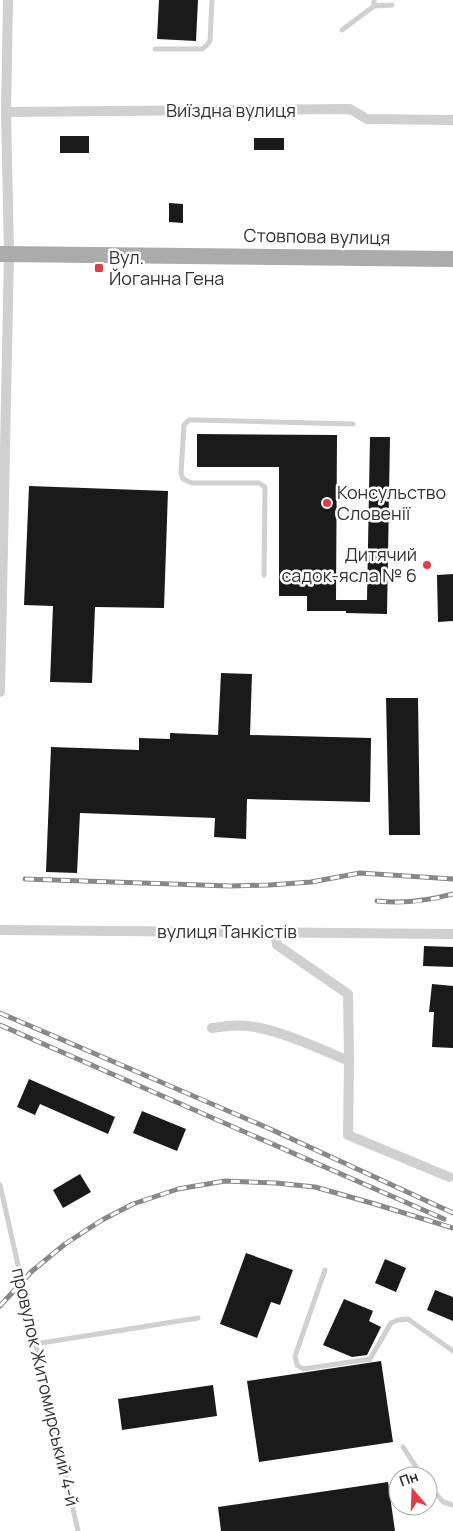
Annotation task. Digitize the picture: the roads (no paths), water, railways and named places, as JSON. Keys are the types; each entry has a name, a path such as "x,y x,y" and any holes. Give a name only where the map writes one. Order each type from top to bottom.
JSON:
{"main road":[{"name":"Стовпова вулиця","path":"5,254 453,259"}],"street":[{"path":"0,692 8,0"},
{"name":"Виїздна вулиця","path":"6,112 350,110 367,118 453,120"},
{"name":"вулиця Танкістів","path":"0,930 453,934"},
{"path":"275,932 277,945 348,994 348,1136 449,1177"},
{"path":"212,1028 248,1026 268,1030 349,1061"}],"lane":[{"path":"155,49 202,49 206,46 210,41 212,0"},
{"path":"342,30 374,3 392,5"},
{"path":"264,575 264,487 259,483 192,483 183,479 181,473 184,425 190,420 353,424"},
{"name":"провулок Житомирський 4-й","path":"0,1185 78,1531"},
{"path":"325,1270 294,1356 297,1365 303,1370 370,1359 392,1323 398,1320 408,1319 453,1351"},
{"path":"35,1344 198,1318"},
{"path":"403,1447 415,1466"},
{"path":"438,1496 443,1502 453,1505"}],"railway":[{"path":"25,879 230,886 311,882 360,873 453,879"},
{"path":"377,901 415,901 453,894"},
{"path":"0,1013 268,1128 453,1213"},
{"path":"0,1025 444,1219"},
{"path":"0,1306 31,1272 65,1244 102,1220 133,1204 178,1189 225,1181 315,1187 453,1228"}],"place":[{"name":"Вул. Йоганна Гена","path":"99,268"},
{"name":"Консульство Словенії","path":"327,503"},
{"name":"Дитячий садок-ясла № 6","path":"427,565"}]}
